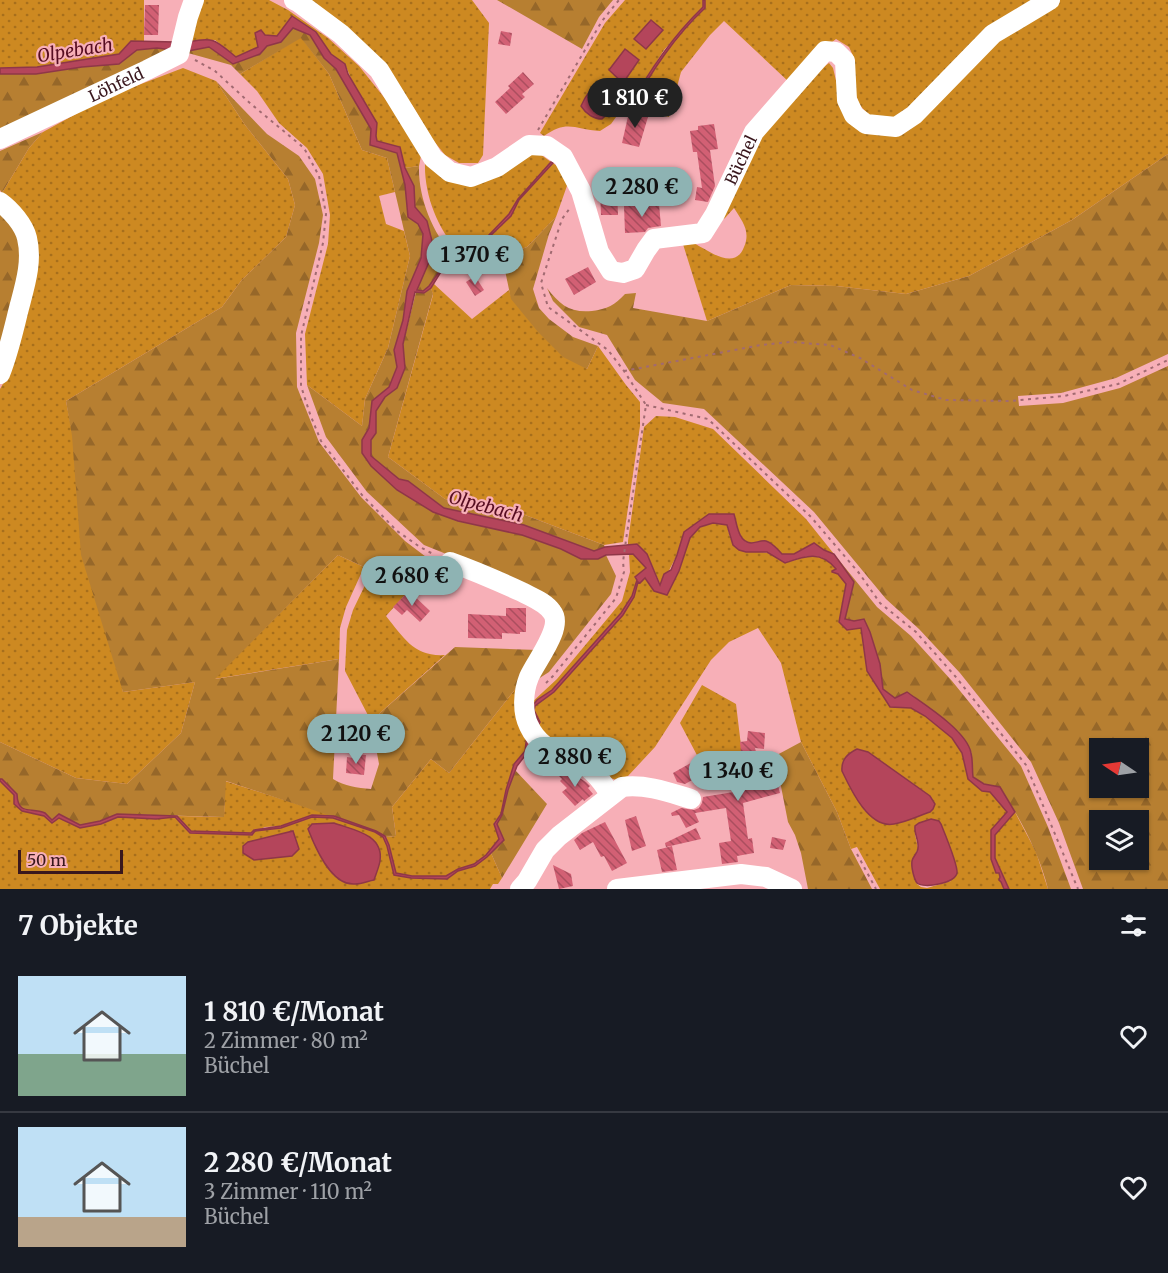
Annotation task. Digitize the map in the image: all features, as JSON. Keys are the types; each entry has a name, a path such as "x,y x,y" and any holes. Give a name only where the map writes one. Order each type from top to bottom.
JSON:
{"street":[{"path":"180,48 194,0"},
{"path":"294,0 341,33 379,70 433,158 450,172 471,177 497,167 529,145"},
{"name":"Büchel","path":"529,145 547,146 563,157 581,191 599,252 611,271 623,273 635,269 654,239 703,233 715,214 754,132 825,51 836,52 844,60 847,100 854,115 866,124 896,127 914,115 993,34 1050,0"},
{"name":"Löhfeld","path":"0,139 137,75 180,48"},
{"path":"0,202 17,219 27,236 30,254 26,282 8,355 0,374"},
{"path":"450,562 514,588 544,603 554,613 556,621 554,631 529,678 524,703 525,716 529,728 539,740 550,750 586,767 600,779 611,795"},
{"path":"520,889 545,850 559,836 622,787 646,787 691,799"},
{"path":"617,889 741,874 766,877 792,889"}],"path":[{"path":"529,145 602,21 619,0"},
{"path":"180,48 189,57 215,71 304,148 319,176 326,214 323,243 301,336 301,386 310,414 321,441 362,495 398,531 420,547 450,562"},
{"path":"546,683 616,598 624,572 623,562 646,405 608,350 548,307 541,283 562,219 581,191"},
{"path":"624,371 761,345 790,342 830,345 860,358 912,390 946,400 1010,401 1064,396 1118,384 1168,360"},
{"path":"646,405 708,419 810,517 859,573 880,603 916,632 1026,765 1078,889"},
{"path":"857,854 876,889"}],"shaded area":[{"path":"0,0 144,0 144,41 131,41 119,54 37,67 0,68"},
{"path":"201,0 269,0 288,10 328,38 359,66 395,111 422,151 419,166 405,168 400,147 377,141 345,64 331,54 316,32 292,16 277,36 265,35 258,47 236,57 215,40 189,42"},
{"path":"294,0 472,0 489,23 483,155 478,163 459,163 445,155 412,105"},
{"path":"625,0 703,0 703,7 664,50 629,107 624,106 611,124 600,131 572,127 559,128 544,136 540,133 605,23"},
{"path":"703,0 705,0 705,8 674,43 655,68 631,108 629,107 662,54 703,7"},
{"path":"705,0 1035,0 896,119 870,117 859,104 855,92 855,60 849,47 836,39 818,53 790,83 724,21 681,72 669,117 631,108 661,58 705,8"},
{"path":"1057,0 1168,0 1168,154 1072,220 969,276 906,294 836,286 791,285 707,321 682,241 690,242 719,257 734,258 739,254 747,236 743,222 734,208 725,218 715,224 752,144 821,69 829,63 833,68 840,97 881,134 1018,22"},
{"path":"292,16 316,32 331,54 345,64 348,74 377,123 377,141 400,147 405,168 414,186 415,207 427,221 432,241 429,262 417,290 423,291 441,269 456,259 442,270 431,288 424,293 415,292 403,344 405,368 397,388 385,397 376,411 376,433 371,440 371,456 399,479 408,481 444,508 524,525 594,551 605,547 637,544 647,554 660,585 664,574 671,570 684,532 709,514 734,514 743,539 751,543 766,541 782,554 794,554 814,543 834,554 854,582 845,619 854,621 864,619 880,664 883,689 895,698 907,692 954,727 968,745 972,756 973,777 984,784 1000,787 1015,812 995,835 995,858 1009,889 1004,889 991,859 991,830 1007,812 990,792 982,791 968,779 962,753 952,738 925,716 911,708 890,707 867,671 861,628 847,630 839,622 846,584 838,574 832,572 836,569 825,559 812,556 785,563 767,552 739,550 733,545 727,525 713,523 700,527 690,538 679,571 667,595 654,591 645,578 640,583 638,582 634,597 623,615 554,692 535,706 534,710 540,722 537,723 532,710 533,705 552,690 621,613 632,596 637,580 635,577 646,568 633,554 581,559 522,535 458,521 433,512 397,490 371,466 362,453 362,440 369,428 372,401 389,387 397,367 394,350 403,320 407,291 421,258 423,234 418,224 408,217 405,185 397,153 370,145 371,129 336,69 324,58 310,35 293,28 281,42 267,46 260,54 233,64 209,47 188,51 189,42 210,40 215,41 236,57 258,47 255,33 261,30 265,35 277,36"},
{"path":"651,20 663,30 646,49 634,39"},
{"path":"301,37 329,74 362,150 387,158 395,192 379,196 386,224 404,231 410,256 388,348 365,399 362,426 307,385 305,334 328,244 330,215 323,174 307,148 279,123 257,91 240,74"},
{"path":"131,41 175,42 172,50 157,48 137,50 119,64 36,74 0,74 0,68 37,67 119,54"},
{"path":"625,49 639,60 623,83 609,70"},
{"path":"183,68 216,81 245,125 288,179 295,205 286,237 241,281 222,307 66,401 123,692 195,682 181,733 127,784 76,778 0,742 0,389 4,382 2,193 29,148 43,132 107,97"},
{"path":"602,80 614,89 617,99 612,109 602,119 590,115 581,106 592,88"},
{"path":"540,154 551,162 518,199 509,214 487,237 477,240 472,247 458,251 444,232 433,210 427,187 425,163 453,176 521,156"},
{"path":"551,162 553,163 519,200 511,216 488,238 478,242 473,249 459,252 459,250 472,247 477,240 487,237 509,214 518,199"},
{"path":"553,163 568,183 556,217 527,247 502,256 488,238 511,216 519,200"},
{"path":"434,284 472,319 509,290 512,299 587,369 598,346 640,402 640,426 623,542 604,545 525,515 445,499 388,457 433,295 431,288"},
{"path":"656,416 675,417 713,429 806,519 834,554 814,543 794,554 782,554 766,541 747,542 739,532 734,514 684,532 677,555 661,586 647,554 637,544 628,546 644,427"},
{"path":"713,523 727,525 734,545 747,552 768,553 785,563 815,557 827,560 846,584 839,622 861,627 867,671 890,706 911,708 925,716 952,738 962,753 968,779 990,792 1007,812 991,830 991,859 1001,877 999,878 1004,889 880,889 857,847 851,849 837,812 801,742 781,663 758,628 729,642 711,660 655,747 628,776 616,780 605,776 539,732 529,705 557,679 622,601 630,572 629,554 634,554 646,568 637,580 632,596 623,611 634,597 638,582 645,578 667,595 679,571 690,538 700,527","holes":["613,622 554,692 535,706 534,710 540,721 538,721 532,711 537,700 552,690","863,750 930,796 930,812 896,823 888,823 873,817 864,810","915,834 951,881 927,888 917,884 912,862 918,848"]},
{"path":"338,555 364,567 346,607 340,628 339,659 214,679"},
{"path":"379,573 390,575 412,587 386,616 398,632 425,653 445,655 371,721 345,671 347,630 353,610 367,581"},
{"path":"524,678 526,747 514,764 501,814 494,823 499,839 486,855 474,864 458,869 447,876 411,876 396,873 386,837 396,836 392,807 431,759 449,773"},
{"path":"702,685 736,704 742,754 713,751 699,759 680,723"},
{"path":"527,735 532,740 528,752 517,766 502,815 497,824 504,840 475,866 458,871 447,879 394,875 383,837 375,832 333,818 312,817 281,828 255,831 252,835 190,833 175,817 156,819 118,817 101,824 80,828 59,818 52,823 44,816 22,811 14,804 14,795 0,781 2,779 17,794 22,808 45,813 52,820 59,814 80,825 100,821 117,814 177,816 191,831 251,833 254,830 281,826 312,815 334,816 376,831 385,836 396,873 412,876 446,876 474,864 486,855 499,839 494,824 501,814 514,764 525,751"},
{"path":"857,749 868,752 930,796 935,804 933,809 894,824 885,824 869,814 850,788 842,771 845,758"},
{"path":"0,781 15,795 22,811 101,824 118,817 156,819 176,817 190,833 252,835 255,831 281,828 312,817 333,818 375,832 383,837 394,875 447,879 458,871 475,866 491,853 502,878 490,889 0,889"},
{"path":"225,781 331,815 312,815 251,833 191,831 177,816 224,817"},
{"path":"1015,812 1036,852 1048,889 1009,889 995,858 995,835"},
{"path":"931,819 941,824 957,873 951,880 939,884 921,885 915,879 912,864 918,848 915,826"},
{"path":"334,823 366,834 377,845 380,861 374,880 358,884 346,883 331,872 325,864 308,829 312,824"},
{"path":"293,831 299,849 292,856 254,860 243,853 243,846 248,842"}],"green space":[{"path":"497,0 613,0 599,17 582,49"},
{"path":"293,28 310,35 324,58 336,69 371,129 370,145 397,153 405,185 408,217 418,224 423,234 421,258 407,291 403,320 394,350 397,367 389,387 372,401 369,428 362,453 458,521 522,535 581,559 598,559 606,555 616,576 611,594 549,672 535,681 564,620 461,560 424,545 367,492 326,437 307,385 362,426 365,399 388,348 410,256 387,158 362,150 329,74 301,38 240,74 231,65 188,53 188,51 209,47 233,64 260,54 267,46 281,42"},
{"path":"157,48 172,50 0,134 0,74 36,74 119,64 137,50"},
{"path":"216,81 267,134 299,156 315,179 323,215 319,243 296,333 297,387 319,442 361,497 405,541 442,569 441,592 378,561 372,561 364,567 338,555 215,679 339,659 333,779 351,786 371,789 379,764 371,721 455,647 538,650 524,678 449,773 431,759 392,807 396,836 386,837 376,831 226,781 224,817 117,814 100,821 80,825 59,814 52,820 40,811 22,808 17,794 0,779 0,742 76,778 127,784 181,733 195,682 123,692 81,555 72,436 66,401 222,307 241,281 286,237 295,205 288,179 245,125"},
{"path":"43,132 29,148 2,193 0,190 0,151"},
{"path":"1168,154 1168,354 1116,378 1061,393 1018,396 1019,406 1063,403 1120,388 1168,366 1168,889 1083,889 1059,823 1031,762 960,673 919,629 886,599 814,512 704,409 663,403 635,380 607,335 579,327 553,301 547,288 566,307 578,311 602,309 614,304 625,294 636,293 633,308 707,321 791,285 836,286 906,294 969,276 1072,220"},
{"path":"419,166 421,190 428,215 440,238 455,258 441,269 423,291 416,290 429,262 427,221 415,207 414,186 405,168"},
{"path":"0,213 19,236 21,274 0,348"},
{"path":"556,217 533,289 539,308 549,319 573,337 598,346 587,369 563,357 538,332 511,299 502,256 527,247"},
{"path":"431,288 433,294 388,457 445,499 525,515 605,547 594,551 524,525 444,508 408,481 399,479 371,456 371,440 376,432 376,411 385,397 397,388 405,368 403,344 416,292 424,293"},
{"path":"834,554 877,607 911,636 952,681 1021,766 1048,827 1071,889 1048,889 1040,862 1015,811 1000,787 984,784 973,777 971,751 958,731 895,698 883,689 880,664 870,632 854,621 845,619 854,582"},
{"path":"801,742 837,812 851,849 872,889 808,889 801,853 788,822 775,756"},
{"path":"515,770 547,804 502,878 491,853 504,840 497,824 502,815"}],"building":[{"path":"145,5 159,5 158,35 144,35"},
{"path":"501,31 512,33 510,46 498,44"},
{"path":"523,72 534,84 522,94 525,97 506,114 495,102"},
{"path":"629,112 648,117 639,147 622,143"},
{"path":"714,124 718,149 710,150 715,186 708,202 695,200 697,187 702,188 697,152 693,152 690,131 698,130 698,126"},
{"path":"600,189 617,189 618,215 601,215"},
{"path":"659,204 661,226 648,228 645,232 625,233 624,206"},
{"path":"588,267 596,282 574,295 565,279"},
{"path":"475,276 484,290 475,296 466,282"},
{"path":"409,591 430,611 420,622 407,610 402,615 393,607"},
{"path":"506,608 526,608 526,632 502,633 502,639 468,638 468,614 506,616"},
{"path":"748,731 765,733 764,749 755,748 762,775 774,772 780,793 743,803 748,839 752,838 754,853 737,856 738,862 722,864 719,843 731,841 726,808 695,813 699,822 686,828 679,815 672,816 671,813 681,808 694,810 699,808 703,797 752,789 741,754 740,742 747,741"},
{"path":"712,751 720,765 685,784 677,782 673,773"},
{"path":"353,754 366,755 364,775 346,773 347,757 353,758"},
{"path":"567,770 586,782 593,794 575,806 562,792 567,788 560,781 562,779 559,776"},
{"path":"636,816 646,846 632,851 625,820"},
{"path":"605,822 627,863 612,871 593,842 580,850 574,840 582,833"},
{"path":"696,828 701,839 666,847 665,843"},
{"path":"772,837 786,840 783,850 770,848"},
{"path":"672,846 677,870 662,872 657,850"},
{"path":"553,865 571,874 573,886 559,889"}],"water label":[{"name":"Olpebach","path":"75,50"},
{"name":"Olpebach","path":"486,506"}]}
